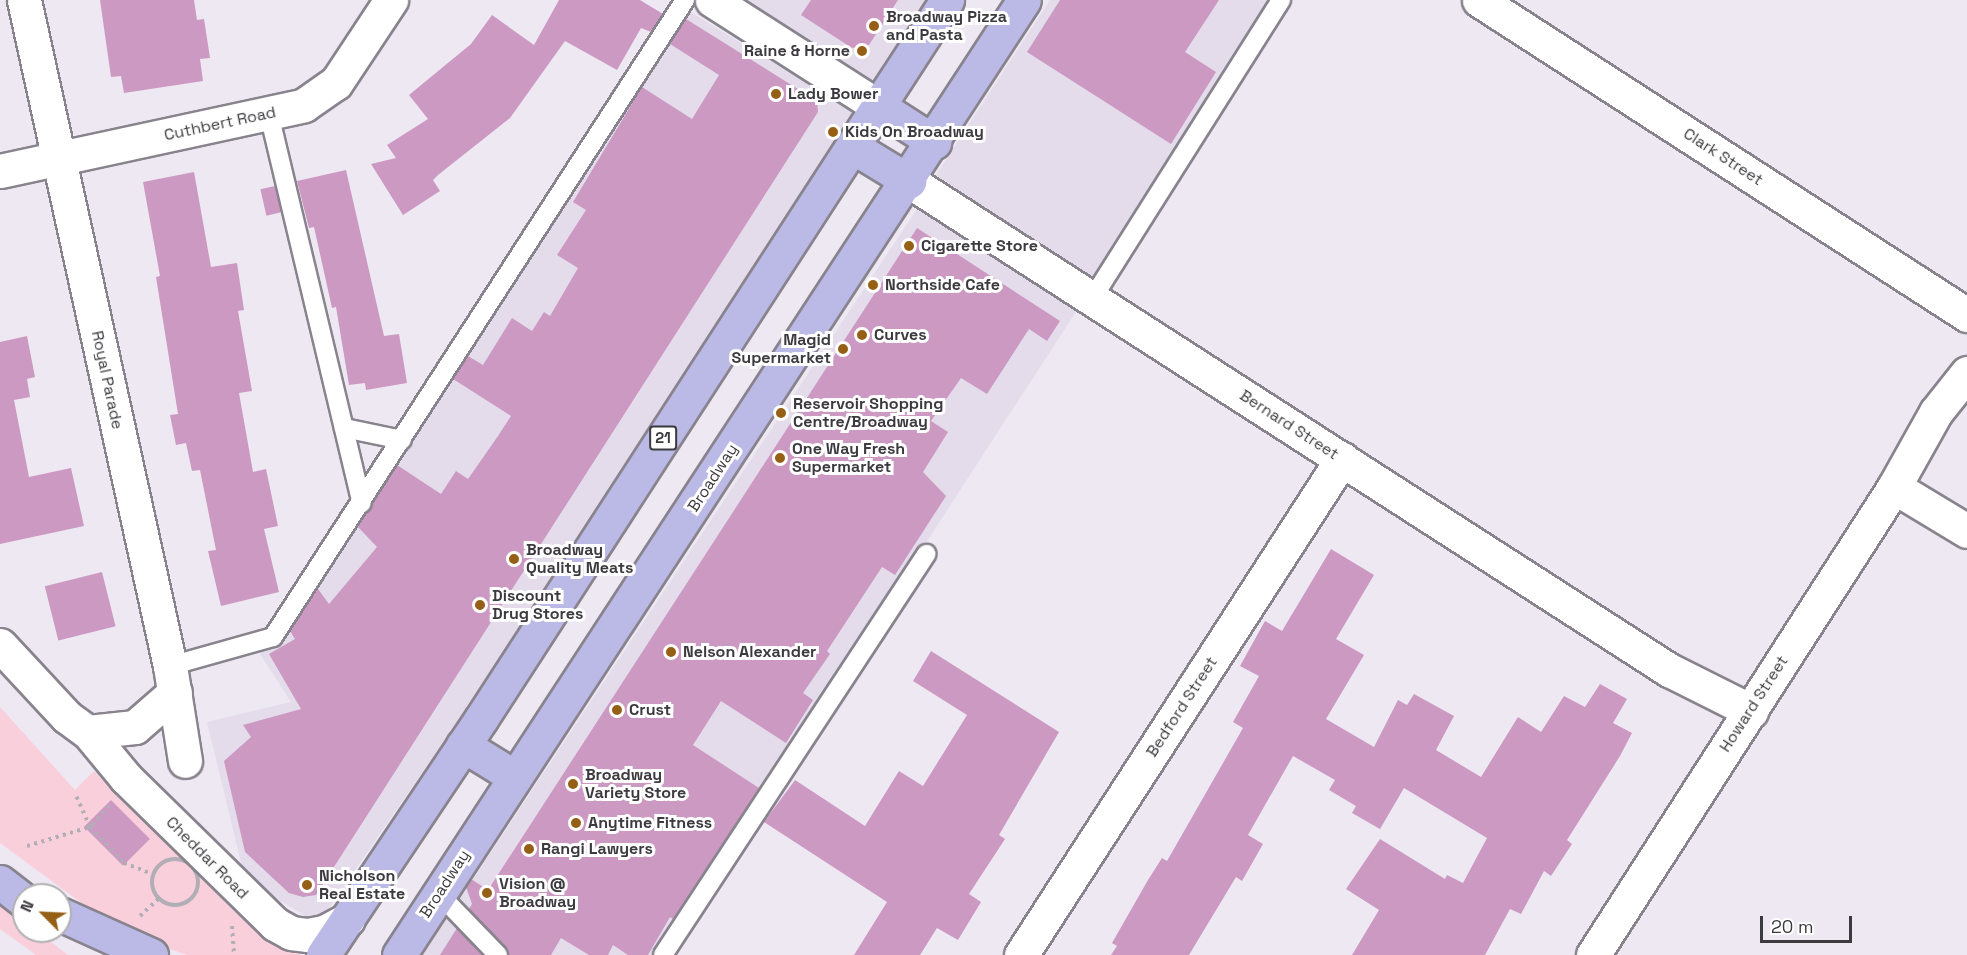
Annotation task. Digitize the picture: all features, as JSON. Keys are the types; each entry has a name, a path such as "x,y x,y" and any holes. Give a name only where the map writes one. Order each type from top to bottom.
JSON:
{"main road":[{"name":"21","path":"323,955 463,745 947,0"},
{"name":"Broadway","path":"399,955 514,777 909,181 1024,0"},
{"path":"878,106 934,142"},
{"path":"853,147 909,181"},
{"path":"463,745 514,777"},
{"path":"72,919 151,955"},
{"path":"72,938 94,955"}],"street":[{"name":"Royal Parade","path":"24,0 172,679 185,761"},
{"name":"Cuthbert Road","path":"0,171 304,105 336,83 391,0"},
{"path":"712,0 878,106"},
{"name":"Clark Street","path":"1479,0 1967,315"},
{"name":"Bernard Street","path":"909,181 1669,670 1708,707 1745,719"},
{"name":"Howard Street","path":"1593,955 1915,453 1936,412 1967,374"},
{"name":"Howard Street","path":"1915,453 1967,402"},
{"name":"Bedford Street","path":"1021,955 1342,459"},
{"path":"1894,486 1967,531"},
{"name":"Cheddar Road","path":"0,645 67,717 88,732 126,778 275,924 291,933 308,935 324,932 348,918"},
{"path":"88,732 135,727 172,679"}],"lane":[{"path":"172,679 273,637 362,503 685,0"},
{"path":"1092,299 1281,0"},
{"path":"269,114 362,503"},
{"path":"344,428 402,440"},
{"path":"663,955 926,554"},
{"path":"439,894 498,955"}],"path":[{"path":"75,793 90,827 124,863 153,874"},
{"path":"27,846 90,827 111,805 104,796"},
{"path":"175,859 190,864 197,876 197,888 186,902 173,905 159,898 152,884 153,874 163,862 175,859"},
{"path":"135,921 159,898"}],"shaded area":[{"path":"718,0 943,0 878,106"},
{"path":"1050,0 1279,0 1096,281 936,175"},
{"path":"681,6 869,122 318,924 245,879 207,722 291,702 260,654"},
{"path":"923,200 1083,301 658,955 513,955 460,899"},
{"path":"0,707 75,790 94,771 236,913 261,931 300,949 300,955 187,955 153,943 102,918 72,896 72,883 54,883 0,843"},
{"path":"0,903 12,912 12,938 0,929"},
{"path":"451,912 491,955 422,955"},
{"path":"19,943 52,943 68,955 36,955"}],"building":[{"path":"100,0 194,0 197,20 204,19 210,58 200,59 203,81 124,93 121,76 111,77"},
{"path":"559,0 640,0 663,14 651,32 641,28 617,70 565,41 510,118 433,180 440,191 403,215 371,164 396,158 387,145 428,119 409,95 471,44 492,15 534,45"},
{"path":"811,0 898,0 869,45 852,48 801,15"},
{"path":"1060,0 1219,0 1185,52 1216,72 1171,144 1027,52"},
{"path":"686,19 817,101 818,112 316,895 303,897 289,893 245,852 224,761 251,737 243,725 301,709 269,654 295,639 290,631 318,589 329,604 377,547 358,527 397,465 441,494 456,471 468,479 498,436 511,416 453,379 468,356 483,365 512,318 532,331 544,312 550,316 578,268 557,255 586,210 573,202 642,87 692,119 719,75 670,44"},
{"path":"346,170 384,336 399,334 407,383 366,390 365,383 349,385 336,307 332,308 314,227 309,228 297,181"},
{"path":"194,172 211,267 237,263 244,310 238,311 252,391 239,393 253,472 266,469 278,526 264,529 279,592 221,606 208,551 216,550 200,470 192,471 186,443 176,445 170,415 178,414 156,277 160,276 143,182"},
{"path":"275,186 281,212 266,216 260,189"},
{"path":"917,228 1060,321 1047,341 1029,329 987,394 961,378 931,421 948,432 923,472 946,496 895,575 882,567 827,651 830,654 803,693 813,700 786,743 721,701 693,745 759,788 673,919 670,917 648,955 628,955 613,945 608,955 589,955 561,938 551,955 509,955 469,909 472,904 466,887 471,879 488,890"},
{"path":"27,336 35,377 27,379 30,397 14,400 29,477 71,468 84,526 0,544 0,342"},
{"path":"1331,549 1374,575 1336,639 1364,655 1326,719 1374,747 1398,700 1407,705 1414,694 1454,716 1436,750 1481,777 1518,717 1541,732 1564,696 1585,707 1600,684 1627,699 1613,723 1632,733 1620,756 1567,840 1572,844 1551,876 1544,871 1521,914 1510,909 1485,955 1352,955 1379,910 1346,889 1380,839 1445,879 1447,875 1463,883 1487,838 1404,788 1380,829 1352,813 1356,806 1329,790 1335,780 1293,756 1248,835 1263,844 1242,881 1236,877 1189,955 1111,955 1117,946 1112,943 1148,880 1162,858 1167,861 1243,728 1233,722 1259,676 1240,666 1265,621 1282,631"},
{"path":"102,572 116,626 58,641 45,586"},
{"path":"931,651 1059,732 999,835 1005,839 969,894 981,902 958,940 937,928 920,955 854,955 887,902 764,822 795,780 865,826 899,771 923,786 967,715 913,681"},
{"path":"111,800 150,839 123,866 84,827"},
{"path":"457,928 482,955 440,955"}],"place":[{"name":"Broadway Pizza and Pasta","path":"874,26"},
{"name":"Raine & Horne","path":"862,51"},
{"name":"Lady Bower","path":"776,94"},
{"name":"Kids On Broadway","path":"833,132"},
{"name":"Cigarette Store","path":"909,246"},
{"name":"Northside Cafe","path":"873,285"},
{"name":"Curves","path":"862,335"},
{"name":"Magid Supermarket","path":"843,349"},
{"name":"Reservoir Shopping Centre/Broadway","path":"781,413"},
{"name":"One Way Fresh Supermarket","path":"780,458"},
{"name":"Broadway Quality Meats","path":"514,559"},
{"name":"Discount Drug Stores","path":"480,605"},
{"name":"Nelson Alexander","path":"671,652"},
{"name":"Crust","path":"617,710"},
{"name":"Broadway Variety Store","path":"573,784"},
{"name":"Anytime Fitness","path":"576,823"},
{"name":"Rangi Lawyers","path":"529,849"},
{"name":"Nicholson Real Estate","path":"307,885"},
{"name":"Vision @ Broadway","path":"487,893"}]}
